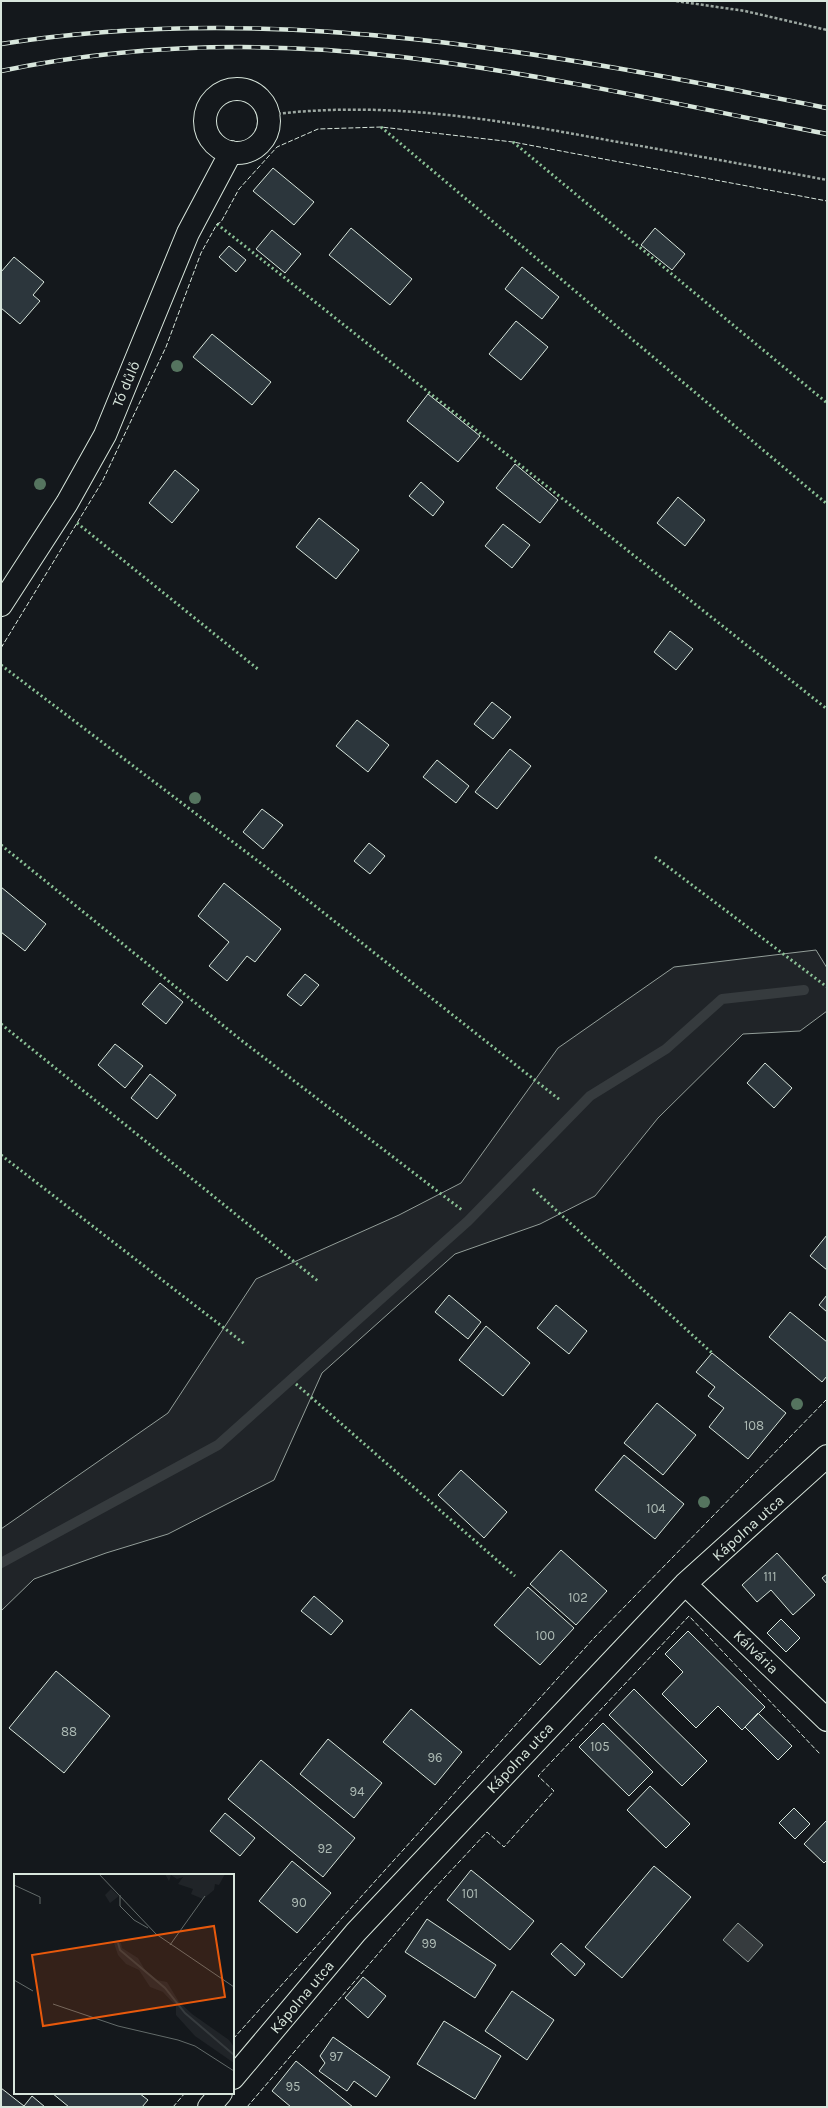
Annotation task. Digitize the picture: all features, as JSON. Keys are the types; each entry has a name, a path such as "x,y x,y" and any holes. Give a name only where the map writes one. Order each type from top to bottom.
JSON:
{"street":[{"path":"240,89 250,92 258,97 265,105 268,115 268,125 259,143 246,151 231,152 221,148 213,142 207,132 205,122 206,111 211,101 219,94 230,90 240,89"},
{"name":"Tó dűlő","path":"1,605 67,503 105,436 188,233 231,152"},
{"name":"Kápolna utca","path":"234,2077 356,1932 685,1584 827,1456"},
{"name":"Kálvária","path":"685,1584 827,1720"},
{"path":"209,2107 220,2094"}],"path":[{"path":"676,1 745,11 827,30"},
{"path":"268,115 291,112 382,109 432,112 524,125 827,180"}],"shaded area":[{"path":"816,950 827,968 827,1011 800,1031 743,1034 658,1118 595,1196 540,1224 455,1254 322,1373 274,1480 168,1534 106,1553 34,1579 1,1611 1,1529 168,1413 256,1279 399,1215 461,1183 558,1048 674,967"},
{"path":"738,1923 763,1945 748,1962 723,1940"}],"building":[{"path":"273,168 314,202 294,225 253,191"},
{"path":"351,228 412,279 390,305 329,255"},
{"path":"655,228 685,254 672,270 641,245"},
{"path":"272,230 301,254 285,273 256,249"},
{"path":"229,246 246,260 236,272 219,257"},
{"path":"14,257 44,282 33,295 40,301 20,324 1,308 1,272"},
{"path":"522,267 559,297 542,319 505,289"},
{"path":"516,321 548,347 521,380 489,354"},
{"path":"212,334 271,382 252,405 193,357"},
{"path":"428,394 480,436 458,462 407,421"},
{"path":"515,464 558,500 540,523 496,488"},
{"path":"175,470 199,490 172,523 149,503"},
{"path":"421,482 444,502 433,516 409,496"},
{"path":"678,497 705,520 685,546 657,523"},
{"path":"319,518 359,550 336,579 296,547"},
{"path":"503,524 530,545 512,568 485,546"},
{"path":"670,631 693,649 676,670 654,652"},
{"path":"492,702 511,717 493,739 474,724"},
{"path":"357,720 389,745 368,772 336,746"},
{"path":"510,749 531,766 497,809 475,792"},
{"path":"437,760 469,786 456,803 423,777"},
{"path":"262,809 283,825 263,849 243,832"},
{"path":"369,843 385,856 370,874 354,861"},
{"path":"224,883 281,929 255,962 247,956 227,981 209,966 229,942 198,916"},
{"path":"1,887 46,924 25,951 1,932"},
{"path":"305,974 319,985 301,1006 287,995"},
{"path":"160,983 183,1002 166,1024 142,1004"},
{"path":"115,1044 143,1066 125,1088 98,1065"},
{"path":"765,1063 792,1088 774,1108 747,1083"},
{"path":"150,1074 176,1095 157,1119 131,1098"},
{"path":"827,1235 827,1270 810,1256"},
{"path":"449,1295 481,1322 468,1339 435,1312"},
{"path":"827,1295 827,1312 819,1305"},
{"path":"556,1305 587,1331 569,1354 537,1328"},
{"path":"790,1312 827,1342 827,1376 822,1382 769,1337"},
{"path":"486,1326 530,1363 503,1396 459,1360"},
{"path":"712,1353 786,1413 748,1459 709,1427 724,1408 708,1396 715,1387 696,1372"},
{"path":"657,1403 696,1435 663,1475 624,1443"},
{"path":"624,1455 684,1504 655,1539 595,1490"},
{"path":"461,1470 507,1512 484,1538 438,1495"},
{"path":"561,1550 607,1591 576,1625 530,1584"},
{"path":"777,1553 815,1595 793,1615 771,1590 757,1602 742,1585"},
{"path":"827,1574 827,1584 822,1578"},
{"path":"528,1587 574,1628 540,1665 494,1625"},
{"path":"314,1596 343,1621 331,1635 301,1611"},
{"path":"781,1619 800,1638 786,1652 767,1633"},
{"path":"688,1631 765,1707 742,1730 718,1706 696,1728 662,1694 683,1672 665,1654"},
{"path":"56,1671 110,1716 64,1773 9,1728"},
{"path":"634,1689 707,1761 682,1786 609,1715"},
{"path":"411,1709 462,1752 435,1785 383,1742"},
{"path":"758,1713 792,1746 778,1760 745,1727"},
{"path":"603,1723 653,1772 629,1796 579,1747"},
{"path":"328,1739 382,1783 354,1818 300,1774"},
{"path":"261,1760 355,1838 323,1877 228,1799"},
{"path":"650,1786 690,1824 666,1848 627,1810"},
{"path":"794,1808 810,1824 795,1839 779,1823"},
{"path":"225,1813 255,1838 240,1856 210,1831"},
{"path":"827,1820 827,1860 824,1863 804,1844"},
{"path":"292,1861 331,1893 297,1933 259,1901"},
{"path":"654,1866 691,1897 622,1978 585,1947"},
{"path":"471,1870 534,1921 510,1950 447,1900"},
{"path":"427,1919 496,1965 475,1998 405,1952"},
{"path":"561,1943 585,1964 575,1976 551,1954"},
{"path":"363,1977 386,1996 368,2018 345,1998"},
{"path":"512,1991 554,2020 527,2060 485,2031"},
{"path":"444,2021 501,2056 475,2099 417,2064"},
{"path":"333,2037 390,2077 376,2097 354,2081 347,2091 319,2071 325,2063 320,2056"},
{"path":"296,2061 353,2107 291,2107 272,2091"},
{"path":"1,2088 24,2106 32,2096 45,2107 1,2107"},
{"path":"53,2094 140,2094 148,2100 142,2107 69,2107"}],"waterway":[{"path":"1,1563 218,1445 468,1221 590,1096 666,1049 722,999 804,990"}],"railway":[{"path":"1,44 105,32 209,28 313,31 416,39 519,52 622,69 827,108"},
{"path":"1,71 50,62 150,50 251,47 352,52 456,64 562,81 827,134"}],"hedge":[{"path":"381,127 827,504"},
{"path":"513,142 827,403"},
{"path":"217,224 827,709"},
{"path":"77,523 259,670"},
{"path":"1,665 271,871 560,1100"},
{"path":"1,845 241,1040 462,1210"},
{"path":"655,857 827,987"},
{"path":"1,1024 318,1281"},
{"path":"1,1155 246,1345"},
{"path":"533,1189 712,1353"},
{"path":"296,1384 515,1576"}],"fence":[{"path":"1,648 102,482 166,347 201,253 217,224 221,222 239,189 277,147 318,129 381,127 513,142 827,201"},
{"path":"234,2038 593,1639 827,1399"},
{"path":"247,2107 431,1892 487,1832 504,1847 554,1791 538,1776 689,1616 820,1754"},
{"path":"173,2107 184,2094"}]}
